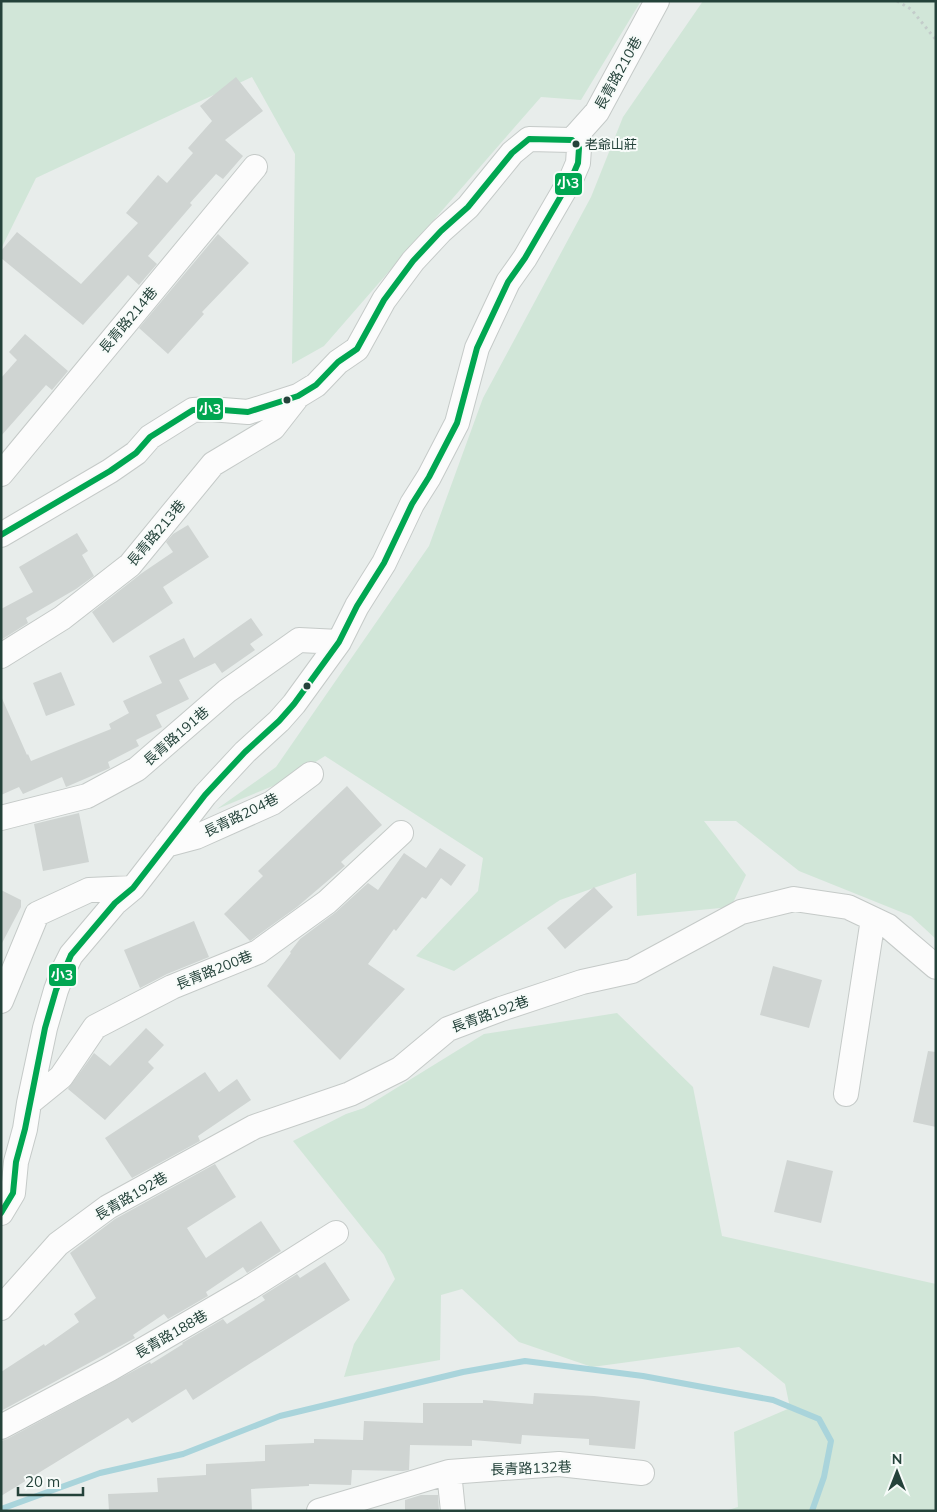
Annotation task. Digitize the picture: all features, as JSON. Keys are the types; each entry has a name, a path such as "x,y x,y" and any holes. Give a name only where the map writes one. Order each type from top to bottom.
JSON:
{"street":[{"name":"長青路210巷","path":"572,140 598,112 657,1"},
{"path":"1,535 110,470 136,453 150,437 194,410 210,409 248,412 298,396 316,384 338,362 357,349 384,300 413,262 441,231 468,208 512,153 529,139 572,140 579,148 578,163 572,177 525,258 508,282 477,348 457,423 429,477 412,504 384,563 357,606 339,642 284,716 245,752 205,796 133,888 115,903 71,955 64,969 45,1028 25,1129 9,1170 13,1194 1,1213"},
{"name":"長青路214巷","path":"1,474 255,167"},
{"name":"長青路213巷","path":"1,656 62,618 130,565 213,464 273,428 298,396"},
{"name":"長青路191巷","path":"1,818 87,796 138,769 227,692 299,640 339,642"},
{"name":"長青路204巷","path":"166,845 196,837 272,803 311,774"},
{"name":"長青路200巷","path":"29,1103 61,1076 94,1027 172,987 258,952 328,902 401,833"},
{"path":"1,1001 37,914 89,890 133,888"},
{"name":"長青路192巷","path":"1,1308 58,1244 108,1207 254,1127 350,1094 400,1069 448,1029 501,1008 582,982 632,971 741,912 794,899 848,907 888,926 936,967"},
{"path":"846,1094 873,919"},
{"name":"長青路188巷","path":"1,1427 110,1369 242,1293 336,1233"},
{"name":"長青路132巷","path":"323,1510 449,1472 560,1464 642,1473"},
{"path":"449,1472 453,1511"}],"path":[{"path":"896,1 911,9 936,40"}],"green space":[{"path":"1,1 641,1 581,100 541,97 324,346 292,364 295,154 252,77 36,178 1,249"},
{"path":"703,1 936,1 936,939 911,916 799,871 736,821 704,821 746,875 731,907 637,916 636,873 560,900 454,971 416,956 478,891 483,858 325,756 285,781 217,809 276,767 429,546 483,398 591,197 623,117"},
{"path":"617,1013 693,1087 722,1236 936,1284 936,1511 725,1511 738,1507 734,1432 790,1408 785,1384 739,1347 592,1367 519,1342 462,1289 441,1295 440,1360 344,1377 354,1344 395,1279 384,1255 293,1141 346,1114 364,1108 484,1034"}],"building":[{"path":"236,77 263,111 225,140 243,156 223,179 216,174 190,203 192,205 148,256 157,264 139,285 128,275 83,325 1,258 1,251 17,232 81,284 138,223 126,213 158,175 167,183 193,153 188,148 212,121 200,106"},
{"path":"218,234 249,263 202,312 204,314 168,354 139,328"},
{"path":"25,334 68,371 52,390 46,385 1,436 1,378 17,360 9,352"},
{"path":"188,525 209,557 163,587 173,603 113,643 92,612 142,573 173,552 166,542 173,534"},
{"path":"77,533 88,551 82,555 94,576 76,589 26,618 28,623 1,640 1,609 33,592 19,567"},
{"path":"251,618 263,635 250,644 255,650 222,673 215,663 179,680 189,699 156,715 162,727 136,740 139,746 108,762 110,768 66,787 62,777 23,794 19,787 1,795 1,696 31,761 111,729 109,724 129,713 123,701 162,683 149,656 184,638 194,658"},
{"path":"61,672 75,705 46,716 33,683"},
{"path":"347,786 382,825 341,862 345,866 297,907 250,941 224,914 263,876 258,871"},
{"path":"79,813 89,862 43,871 34,824"},
{"path":"440,848 466,865 451,886 441,878 426,899 422,897 396,931 394,929 368,964 405,989 340,1060 267,986 300,939 336,912 368,883 378,890 404,853 426,868"},
{"path":"594,887 613,907 565,949 547,928"},
{"path":"1,890 21,900 21,907 1,945"},
{"path":"194,921 209,957 167,974 140,988 124,950"},
{"path":"773,966 822,980 809,1028 760,1015"},
{"path":"146,1028 164,1045 148,1062 154,1068 105,1120 68,1089 94,1053 110,1066"},
{"path":"928,1051 936,1052 936,1127 913,1122"},
{"path":"205,1072 219,1092 237,1079 251,1100 198,1136 200,1141 132,1178 105,1138"},
{"path":"787,1160 833,1171 821,1223 774,1212"},
{"path":"215,1164 236,1197 187,1228 206,1258 261,1221 281,1251 247,1273 243,1267 206,1292 208,1296 168,1319 164,1314 133,1335 135,1338 1,1411 1,1372 44,1344 45,1346 79,1322 74,1314 96,1298 70,1253 115,1219"},
{"path":"325,1262 350,1300 193,1400 186,1389 132,1423 128,1418 1,1496 1,1441 150,1362 151,1364 223,1319 227,1324 265,1300 262,1296 297,1274 300,1278"},
{"path":"534,1393 594,1396 640,1401 635,1449 589,1445 589,1439 522,1435 521,1444 472,1440 472,1446 410,1445 409,1470 352,1470 351,1485 309,1484 309,1486 251,1489 252,1511 109,1511 108,1494 158,1492 157,1478 206,1475 206,1464 265,1461 265,1445 314,1443 314,1439 363,1440 364,1421 423,1423 423,1403 483,1403 483,1400 533,1404"},
{"path":"421,1495 438,1495 439,1511 405,1511 405,1500"}],"waterway":[{"path":"1,1509 100,1473 183,1454 280,1416 463,1372 525,1361 643,1376 773,1400 819,1419 831,1441 824,1477 812,1511"}],"transit line":[{"name":"小3","path":"1,535 110,471 136,453 150,437 193,410 210,409 248,412 298,396 316,385 338,362 357,349 384,300 413,261 441,231 468,207 512,153 529,139 572,140 579,148 578,163 572,177 525,258 508,282 477,348 457,423 429,477 412,504 384,563 357,606 339,642 294,704 205,795 133,888 115,903 71,955 56,990 45,1028 25,1129 16,1162 13,1193 1,1213"}],"place":[{"name":"老爺山莊","path":"576,144"}]}
